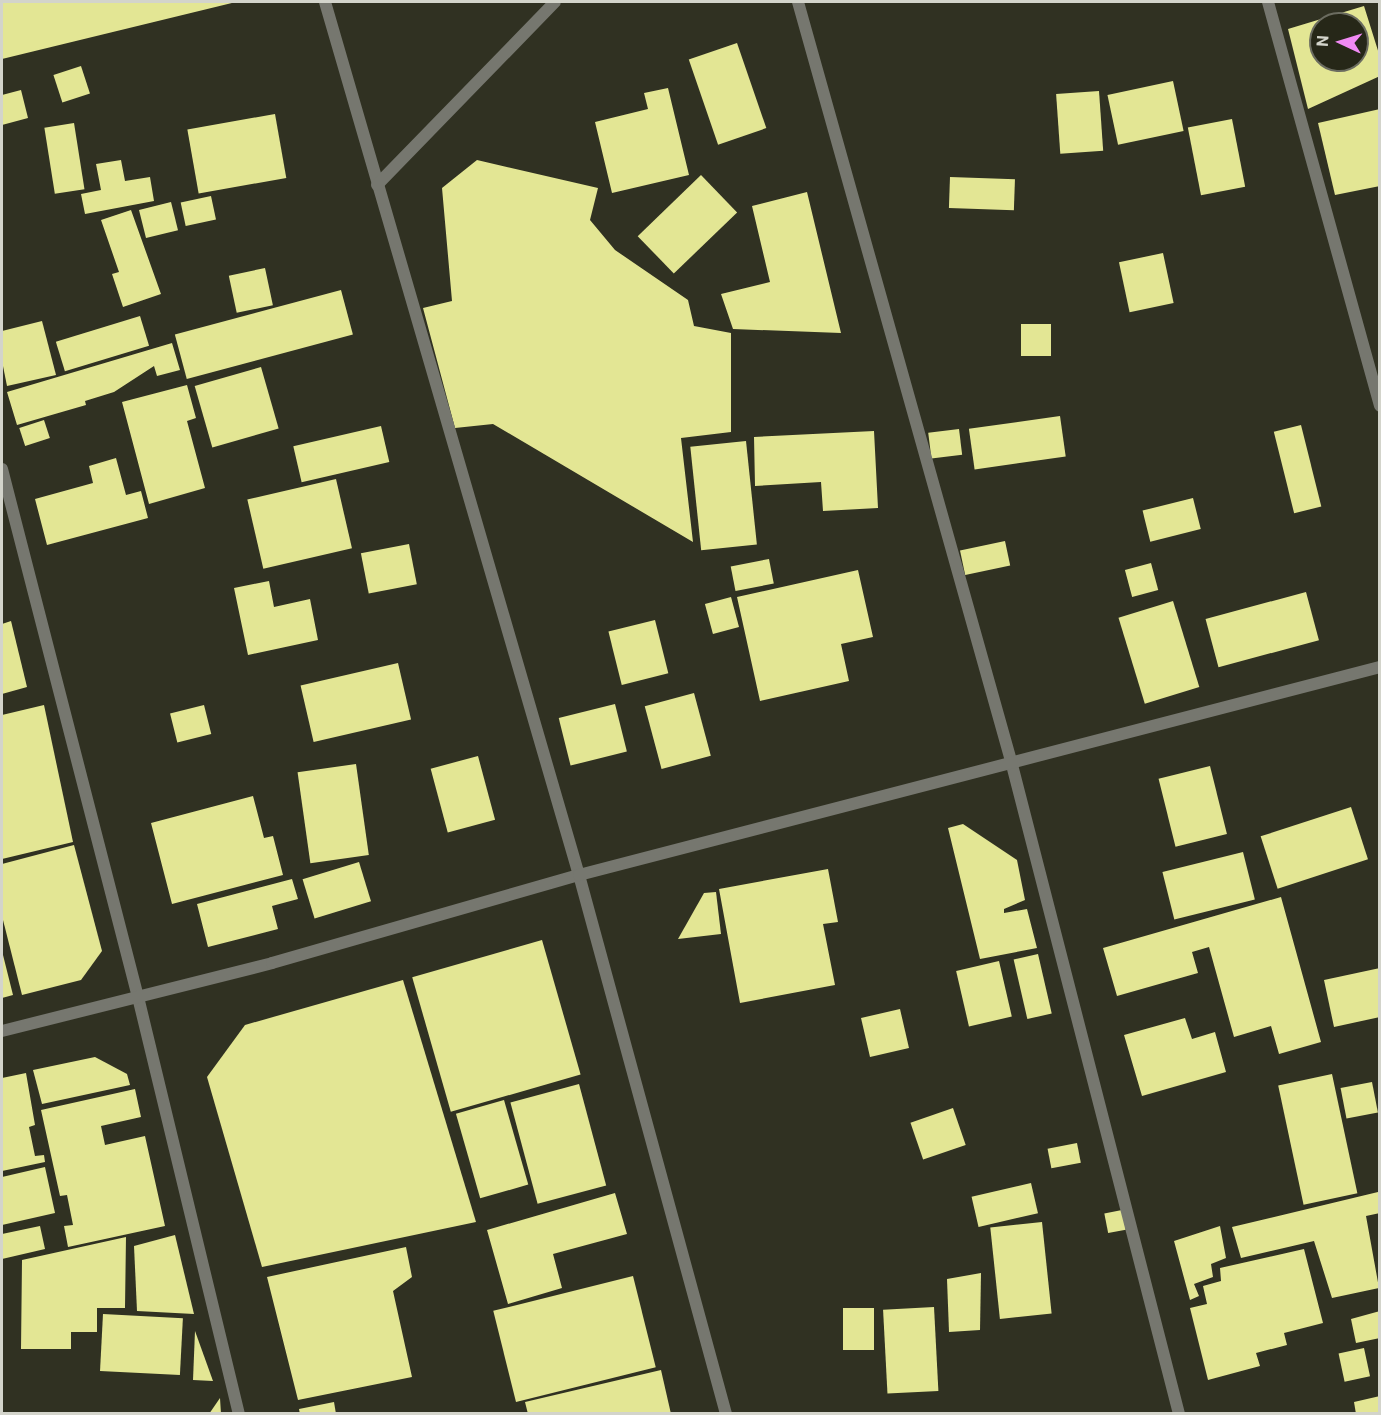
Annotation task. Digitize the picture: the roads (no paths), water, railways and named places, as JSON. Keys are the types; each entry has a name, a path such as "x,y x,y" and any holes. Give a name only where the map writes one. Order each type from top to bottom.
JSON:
{"street":[{"path":"325,2 579,874 726,1413"},
{"path":"332,25 336,2"},
{"path":"377,185 555,2"},
{"path":"798,2 1011,761 1179,1413"},
{"path":"1268,2 1380,406"},
{"path":"2,469 138,997 239,1413"},
{"path":"2,1032 138,997 579,874 1380,667"}]}
